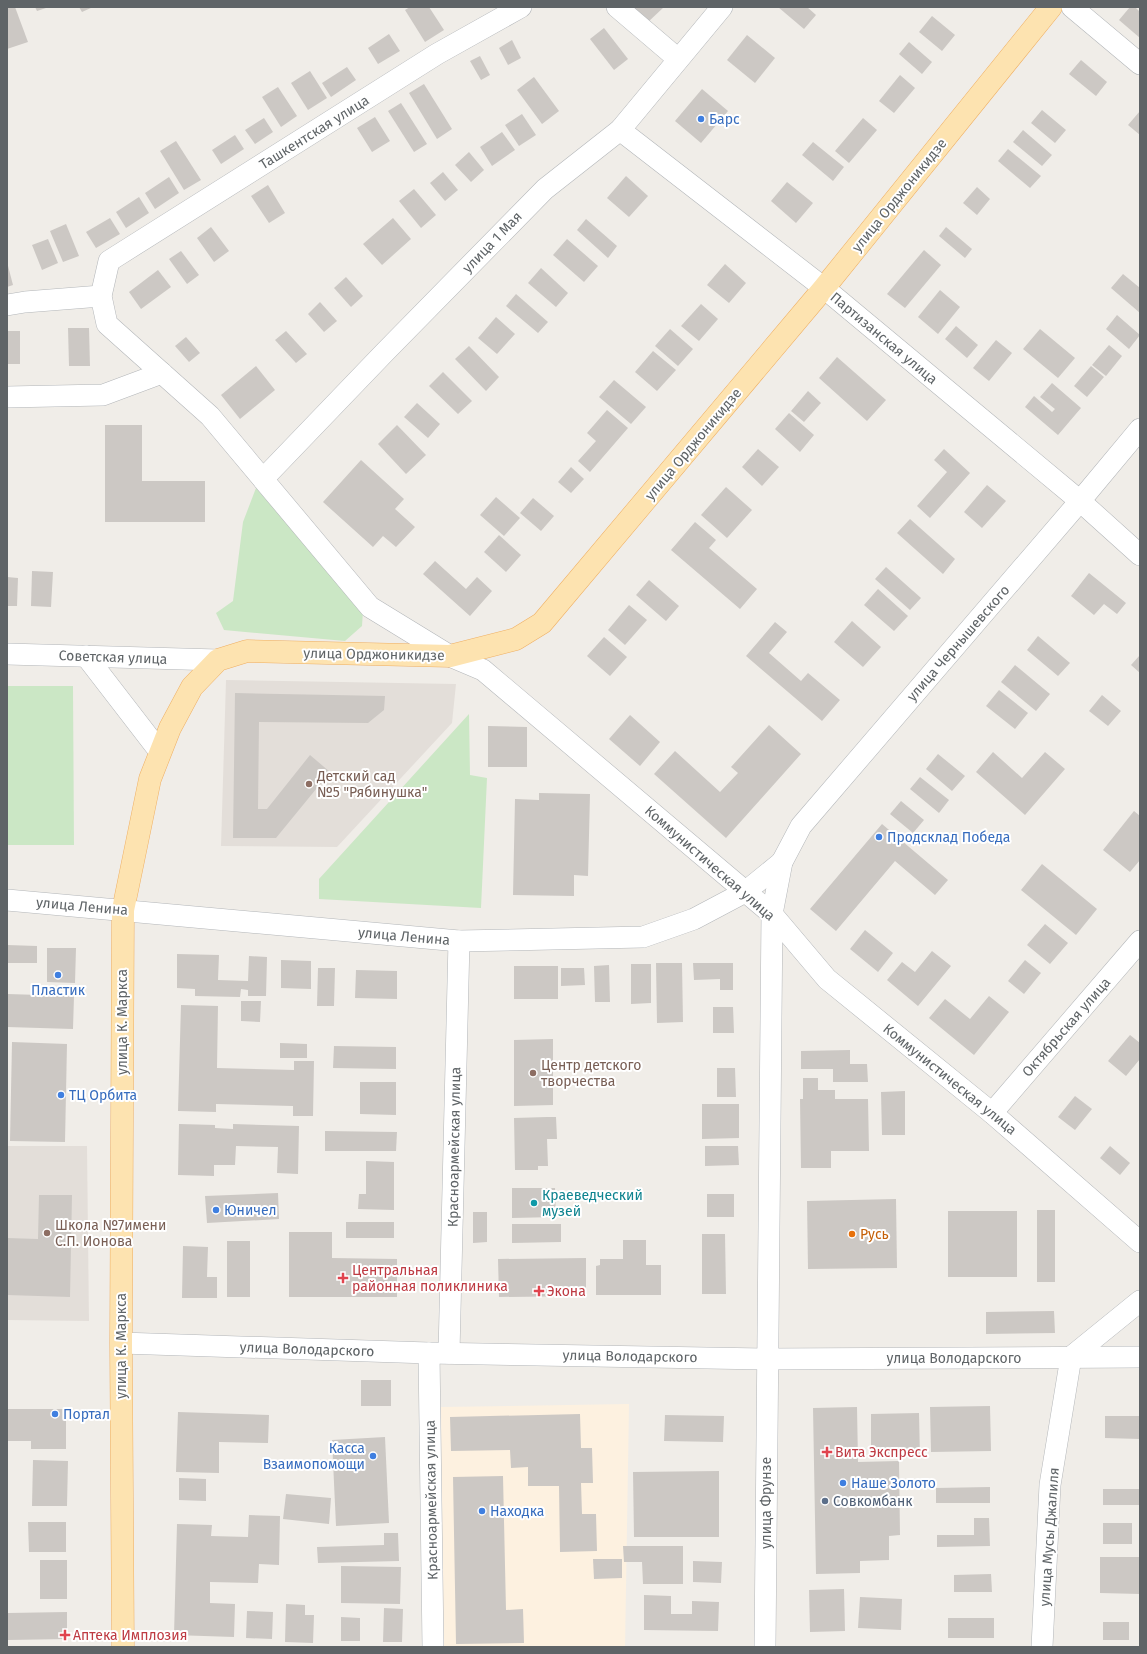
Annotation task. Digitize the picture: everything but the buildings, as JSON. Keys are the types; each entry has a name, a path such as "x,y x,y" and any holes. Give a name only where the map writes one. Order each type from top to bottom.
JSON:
{"main road":[{"name":"улица Орджоникидзе","path":"218,660 247,651 450,656 516,639 542,623 824,288 1051,7"},
{"name":"улица К. Маркса","path":"123,1647 121,1343 122,910 150,779 160,752 170,728 192,687 218,660"}],"street":[{"name":"Ташкентская улица","path":"101,296 109,261 437,54 521,7"},
{"path":"617,7 678,59"},
{"name":"улица 1 Мая","path":"263,479 545,189 620,130 722,7"},
{"path":"1072,7 1140,64"},
{"name":"Партизанская улица","path":"620,130 824,288 1080,501 1140,555"},
{"path":"7,305 25,302 101,296"},
{"name":"Коммунистическая улица","path":"101,296 107,324 210,416 370,607 450,656 483,670 772,914 827,979 992,1113 1140,1242"},
{"path":"7,397 103,395 162,373"},
{"name":"улица Чернышевского","path":"782,862 801,826 1140,429"},
{"name":"Советская улица","path":"7,654 218,660"},
{"path":"86,656 160,752"},
{"name":"улица Ленина","path":"7,900 459,941 644,937 694,919 745,892 782,862"},
{"name":"улица Фрунзе","path":"765,1647 772,914 782,862"},
{"name":"Красноармейская улица","path":"433,1647 439,1353 459,941"},
{"name":"Октябрьская улица","path":"992,1113 1140,941"},
{"path":"1071,1357 1140,1301"},
{"name":"улица Володарского","path":"121,1343 439,1353 767,1359 1140,1357"},
{"name":"улица Мусы Джалиля","path":"1042,1647 1050,1485 1071,1357"}],"shaded area":[{"name":"Детский сад №5 \"Рябинушка\"","path":"226,680 456,684 452,723 337,847 221,846"},
{"name":"Школа №7имени С.П. Ионова","path":"7,1146 87,1146 89,1321 7,1320"},
{"path":"629,1404 625,1647 444,1647 441,1407"}],"green space":[{"path":"256,488 363,611 362,626 345,641 224,630 216,613 233,601 243,522"},
{"path":"7,686 73,686 74,845 7,845"},
{"path":"469,714 470,775 487,778 481,908 319,899 319,879"}],"place":[{"name":"Барс","path":"701,119"},
{"name":"Детский сад №5 \"Рябинушка\"","path":"309,784"},
{"name":"Продсклад Победа","path":"879,837"},
{"name":"Пластик","path":"58,975"},
{"name":"Центр детского творчества","path":"533,1073"},
{"name":"ТЦ Орбита","path":"61,1095"},
{"name":"Краеведческий музей","path":"534,1203"},
{"name":"Юничел","path":"216,1210"},
{"name":"Школа №7имени С.П. Ионова","path":"47,1233"},
{"name":"Русь","path":"852,1234"},
{"name":"Центральная районная поликлиника","path":"343,1278"},
{"name":"Экона","path":"539,1291"},
{"name":"Портал","path":"55,1414"},
{"name":"Вита Экспресс","path":"827,1452"},
{"name":"Касса Взаимопомощи","path":"373,1456"},
{"name":"Наше Золото","path":"843,1483"},
{"name":"Совкомбанк","path":"825,1501"},
{"name":"Находка","path":"482,1511"},
{"name":"Аптека Имплозия","path":"65,1635"}]}
